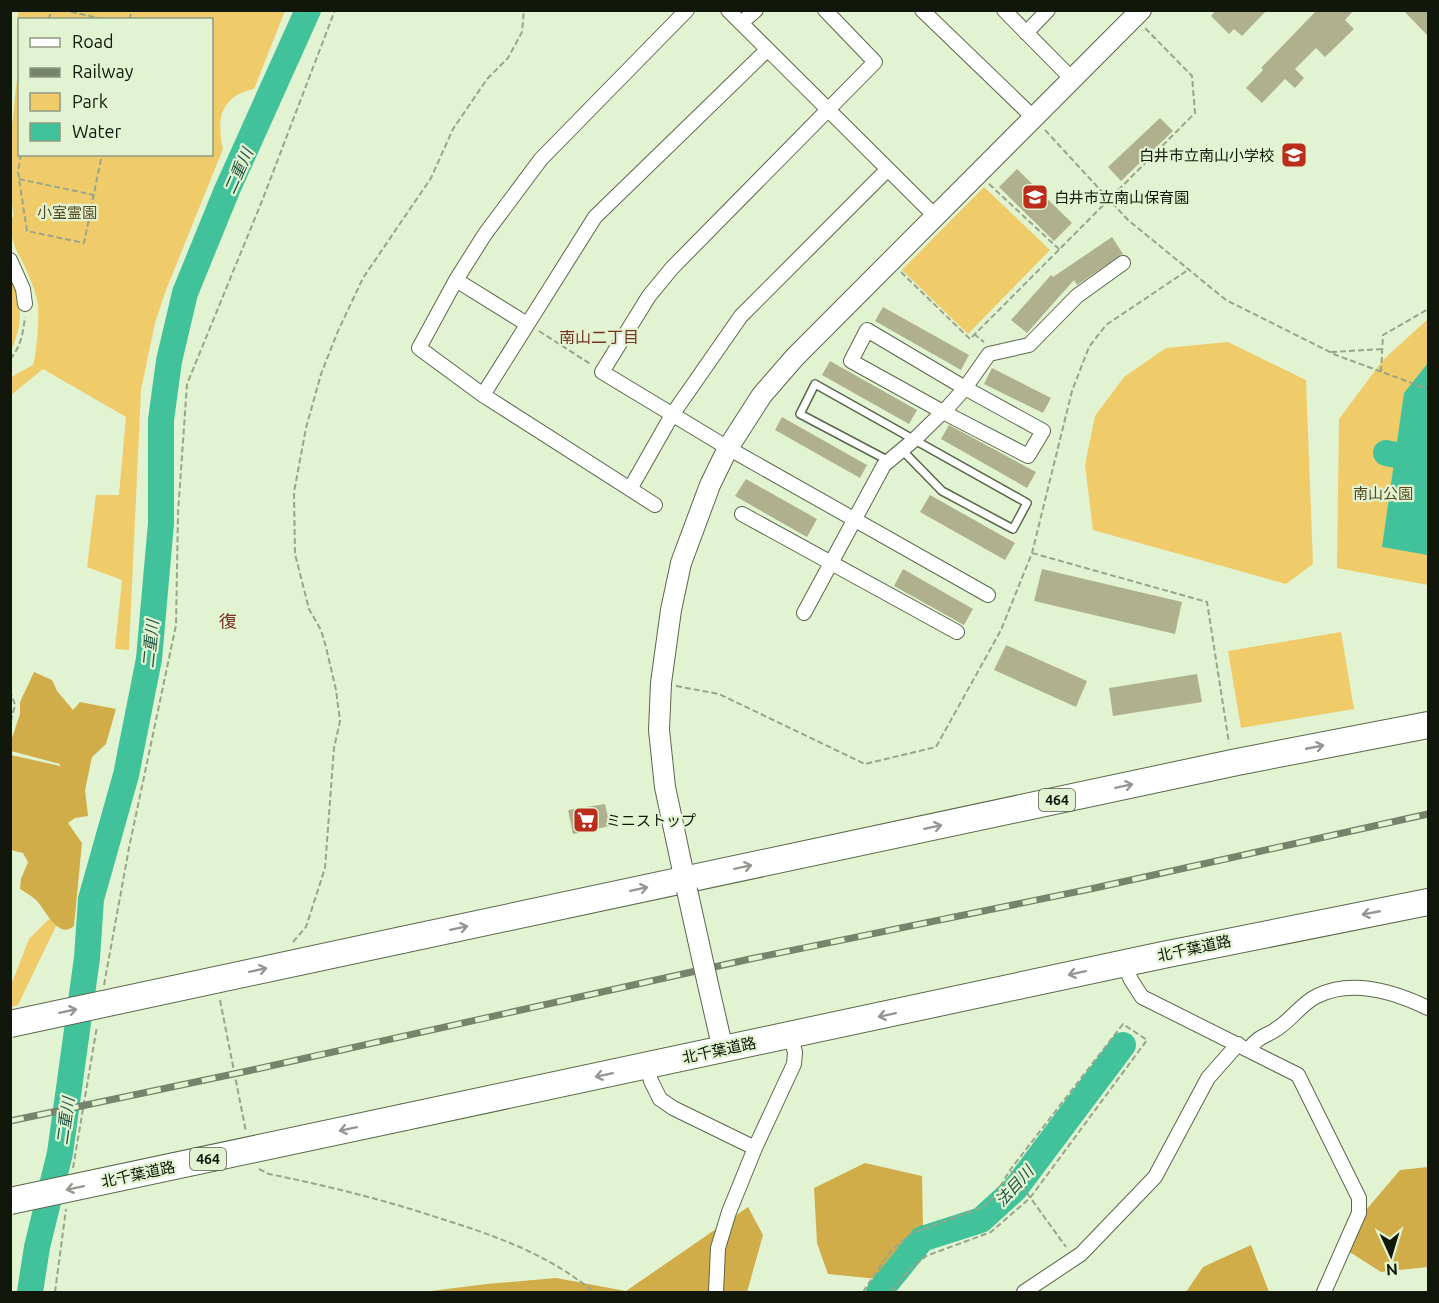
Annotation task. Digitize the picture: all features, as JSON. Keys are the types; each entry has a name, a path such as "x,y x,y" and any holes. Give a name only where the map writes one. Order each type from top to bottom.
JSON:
{"highway":[{"name":"464","path":"10,1024 402,940 686,885 1237,762 1428,725"},
{"name":"北千葉道路","path":"10,1202 647,1066 721,1043 790,1035 1124,963 1428,902"}],"street":[{"path":"655,505 483,395 418,348 485,234 541,159 687,10"},
{"path":"728,10 935,216"},
{"path":"741,23 756,10"},
{"path":"825,10 875,62 672,268 649,296 602,372 728,448 988,595"},
{"path":"922,10 1034,118"},
{"path":"1004,10 1073,80"},
{"path":"1026,33 1048,10"},
{"path":"721,1043 665,787 659,730 661,683 671,610 681,563 710,485 728,448 768,387 795,357 1138,14"},
{"path":"483,395 595,217 767,50"},
{"path":"630,489 672,415 741,316 888,169"},
{"path":"10,260 23,289 25,304"},
{"path":"804,613 884,465 915,440 943,412 965,388 989,354 1029,345 1077,296 1123,263"},
{"path":"456,280 527,324"},
{"path":"867,330 965,388 1043,430 1028,456 943,412 851,361 867,330"},
{"path":"742,514 957,632"},
{"path":"1124,963 1142,997 1298,1075 1359,1198 1359,1213 1324,1293"},
{"path":"1024,1293 1074,1259 1155,1177 1208,1078 1244,1047 1278,1029 1316,996 1348,987 1366,988 1403,997 1428,1008"},
{"path":"716,1293 718,1248 729,1212 755,1148 794,1064 795,1052 790,1035"},
{"path":"647,1066 660,1099 673,1108 755,1148"}],"lane":[{"path":"889,461 800,414 815,384 1027,503 1013,529 942,491 902,450"}],"path":[{"path":"62,10 100,18"},
{"path":"104,988 129,848 176,625 178,513 188,384 262,201 335,10"},
{"path":"292,943 306,927 325,868 334,748 340,721 336,690 326,648 321,630 309,609 295,554 294,492 306,428 321,374 363,278 431,178 453,129 487,80 508,58 522,32 524,10"},
{"path":"890,261 970,339 1060,250 1196,114 1192,76 1138,14"},
{"path":"1034,118 1128,220 1226,300 1330,352 1428,389"},
{"path":"21,156 18,172 27,231 84,243 102,156"},
{"path":"978,174 1060,250"},
{"path":"19,179 94,195"},
{"path":"661,683 719,694 865,764 936,747 1001,630 1032,553 1072,390 1089,346 1106,326 1188,270"},
{"path":"10,359 17,352 22,336 25,304"},
{"path":"1381,372 1383,335 1428,309"},
{"path":"527,324 602,372"},
{"path":"1330,352 1383,349"},
{"path":"1032,553 1207,602 1229,746"},
{"path":"10,690 15,705 10,724"},
{"path":"219,993 246,1129 245,1139"},
{"path":"72,1171 98,1022"},
{"path":"863,1293 890,1252 910,1234 983,1207 994,1197 1010,1170 1123,1024 1147,1040 1030,1198 991,1232 926,1256 907,1272 892,1293"},
{"path":"255,1168 269,1174 386,1200 481,1231 533,1252 575,1277 594,1293"},
{"path":"1010,1170 1074,1259"},
{"path":"55,1293 66,1206"}],"green space":[{"name":"小室霊園","path":"18,11 285,11 254,89 234,97 224,110 220,128 223,149 155,323 141,390 129,650 115,649 122,580 87,567 96,495 119,495 126,417 43,369 11,395 11,377 33,365 37,344 38,305 12,235 11,217 14,217 10,191 10,146 18,69 18,156 213,156 213,18 18,18"},
{"path":"984,187 1050,250 968,334 902,270"},
{"path":"10,272 20,312 18,329 11,351"},
{"name":"南山公園","path":"1428,319 1428,585 1337,568 1339,419 1383,360"},
{"path":"1228,342 1306,380 1313,564 1286,584 1093,530 1085,465 1095,416 1124,377 1166,348"},
{"path":"1341,632 1354,709 1241,728 1228,651"},
{"path":"50,918 56,926 18,1005 11,1007 11,985 29,939"}],"shaded area":[{"path":"34,672 52,680 57,691 73,710 80,702 116,709 106,744 92,757 85,790 88,816 75,818 68,823 82,843 74,926 68,929 58,927 36,900 20,889 21,879 28,862 23,853 11,850 11,755 60,766 60,764 11,751 11,741 20,714 20,702"},
{"path":"865,1163 922,1176 923,1226 878,1279 828,1274 817,1243 814,1188"},
{"path":"1428,1167 1428,1267 1381,1272 1337,1244 1400,1170"},
{"path":"748,1207 763,1235 747,1292 423,1292 556,1278 626,1291"},
{"path":"1251,1245 1269,1292 1186,1292 1203,1267"}],"water":[{"path":"1428,363 1428,555 1382,547 1404,393"}],"building":[{"path":"1216,10 1267,10 1242,36 1234,29 1229,34 1211,16"},
{"path":"1317,10 1354,10 1345,20 1354,29 1325,57 1316,48 1295,69 1304,78 1295,88 1285,79 1262,103 1246,88 1263,70 1261,68"},
{"path":"1403,10 1428,10 1428,36"},
{"path":"1160,118 1173,131 1121,181 1108,167"},
{"path":"1017,169 1072,223 1054,241 999,187"},
{"path":"1112,237 1123,254 1077,285 1074,280 1027,333 1011,320 1051,275 1053,277"},
{"path":"883,307 969,355 961,370 875,321"},
{"path":"830,361 917,410 909,424 822,375"},
{"path":"992,368 1051,398 1043,413 984,384"},
{"path":"782,417 867,465 860,478 775,430"},
{"path":"949,425 1036,472 1027,488 941,439"},
{"path":"746,479 817,519 807,537 735,496"},
{"path":"930,495 1015,543 1005,560 920,512"},
{"path":"903,569 973,609 964,625 894,586"},
{"path":"1042,569 1182,602 1175,634 1034,601"},
{"path":"1006,645 1087,681 1076,707 994,670"},
{"path":"1197,674 1202,702 1113,716 1109,688"},
{"path":"605,804 610,826 573,834 568,810"}],"waterway":[{"name":"二重川","path":"30,1292 37,1247 60,1153 87,958 91,899 126,775 149,659 161,523 161,420 169,361 185,293 227,190 308,10"},
{"name":"法目川","path":"1386,453 1428,461"},
{"name":"法目川","path":"879,1292 922,1239 981,1220 1015,1189 1123,1045"}],"railway":[{"path":"10,1121 243,1072 750,959 1095,888 1428,814"}],"place":[{"name":"白井市立南山小学校","path":"1294,155"},
{"name":"白井市立南山保育園","path":"1035,197"},
{"name":"ミニストップ","path":"586,820"}],"district":[{"name":"南山二丁目","path":"599,337"},
{"name":"復","path":"228,621"}]}
